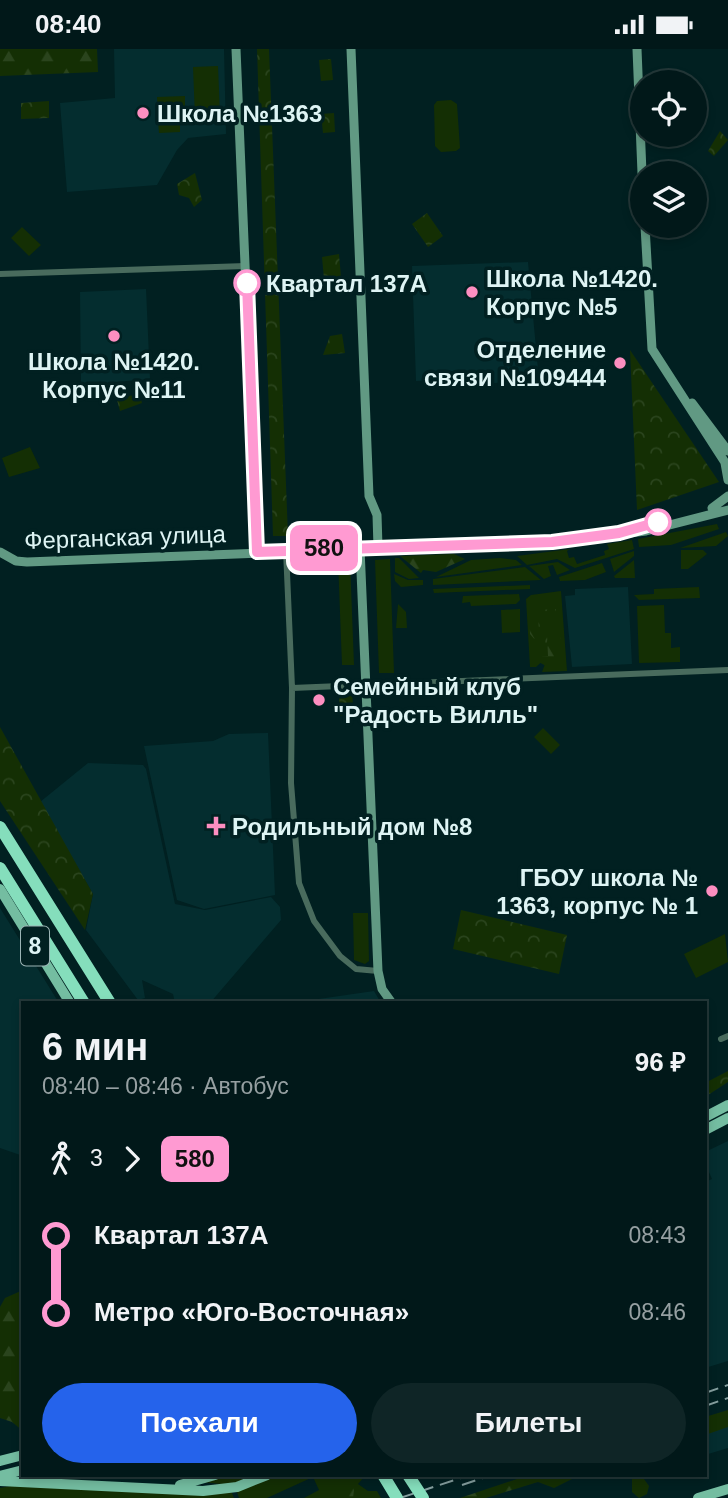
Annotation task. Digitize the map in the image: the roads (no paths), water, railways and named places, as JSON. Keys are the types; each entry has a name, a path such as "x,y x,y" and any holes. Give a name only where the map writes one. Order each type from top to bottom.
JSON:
{"highway":[{"path":"0,827 109,1001"},
{"path":"0,868 83,1001"},
{"path":"384,1477 397,1498"},
{"path":"409,1477 423,1498"}],"main road":[{"name":"8","path":"0,889 69,1001"},
{"path":"707,1116 728,1105"},
{"path":"707,1129 728,1118"},
{"path":"0,1461 21,1456"},
{"path":"0,1478 21,1471"},
{"path":"160,1487 194,1483 210,1477"},
{"path":"0,1478 220,1490 261,1477"},
{"path":"698,1498 728,1489"},
{"path":"721,1498 728,1495"}],"street":[{"path":"236,49 257,552"},
{"path":"351,49 369,496 377,515 378,547"},
{"path":"637,49 642,161"},
{"path":"646,238 652,349 727,465 728,480"},
{"path":"0,274 246,266"},
{"path":"681,391 705,417 728,451"},
{"path":"713,511 728,496"},
{"name":"Ферганская улица","path":"713,511 728,503"},
{"name":"Ферганская улица","path":"3,555 27,562 286,550 552,542 622,533 713,511 728,511"},
{"path":"360,548 378,971 382,989 391,1001"},
{"path":"286,550 292,688 291,783 296,867 303,899 314,921 340,956 356,969 378,971"},
{"path":"292,688 728,670"}],"railway":[{"path":"707,1392 728,1385"},
{"path":"707,1405 728,1398"},
{"path":"400,1498 464,1477"},
{"path":"462,1485 486,1477"}],"place":[{"name":"Школа №1363","path":"143,113"},
{"name":"Квартал 137А","path":"247,283"},
{"name":"Школа №1420. Корпус №5","path":"472,292"},
{"name":"Школа №1420. Корпус №11","path":"114,336"},
{"name":"Отделение связи №109444","path":"620,363"},
{"name":"Семейный клуб \"Радость Вилль\"","path":"319,700"},
{"name":"Родильный дом №8","path":"216,826"},
{"name":"ГБОУ школа № 1363, корпус № 1","path":"712,891"}]}
